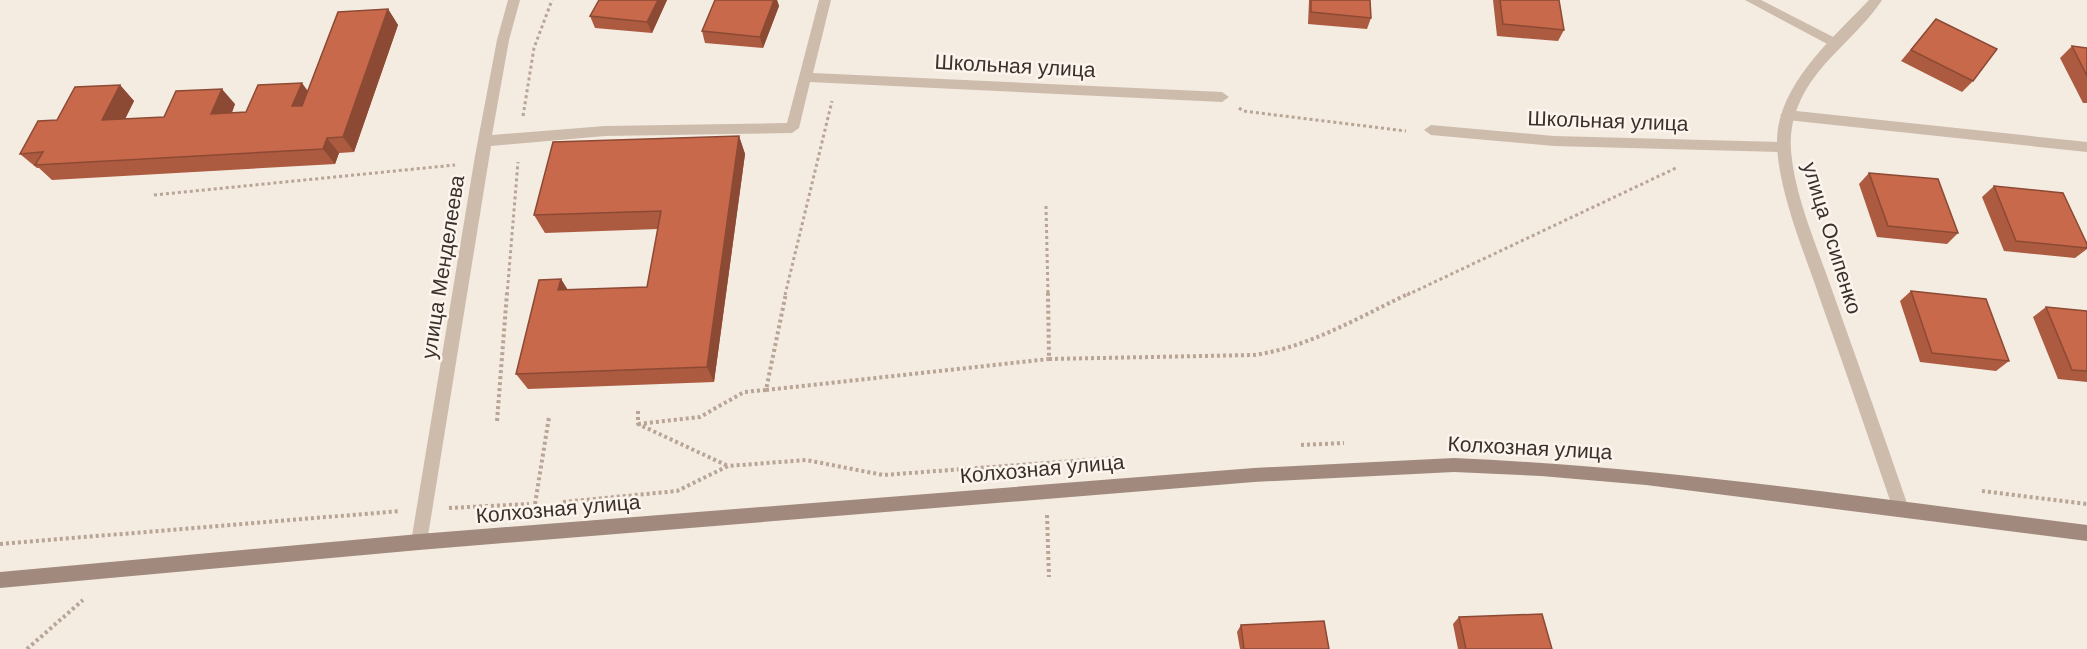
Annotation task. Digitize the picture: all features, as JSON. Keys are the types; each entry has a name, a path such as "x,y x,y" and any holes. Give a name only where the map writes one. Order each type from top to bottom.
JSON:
{"main road":[{"name":"Колхозная улица","path":"0,580 419,542 1047,492 1345,469 1454,465 1541,469 1646,478 2087,533"}],"street":[{"name":"улица Менделеева","path":"419,542 481,162 503,40 514,0"},
{"path":"485,141 605,131 792,128 825,0"},
{"path":"1751,0 1837,44"},
{"name":"улица Осипенко","path":"1876,0 1798,92 1787,115 1784,147 1790,182 1804,230 1901,509"},
{"name":"Школьная улица","path":"805,77 1222,97"},
{"path":"1787,115 2087,147"},
{"name":"Школьная улица","path":"1431,130 1554,141 1784,147"}],"path":[{"path":"497,422 519,138 534,48 552,0"},
{"path":"766,390 789,277 837,79"},
{"path":"1222,97 1243,111 1398,131 1431,130"},
{"path":"154,195 481,162"},
{"path":"638,424 700,417 744,393 766,390 1049,359 1254,355 1281,351 1302,344 1681,166"},
{"path":"1046,206 1049,359"},
{"path":"638,411 638,424"},
{"path":"535,504 549,417"},
{"path":"638,424 728,465"},
{"path":"1046,463 1049,577"}],"building":[{"path":"599,0 658,0 647,22 590,16"},
{"path":"715,0 774,0 760,37 702,31"},
{"path":"1311,0 1370,0 1371,18 1311,12"},
{"path":"1500,0 1559,0 1564,30 1503,24"},
{"path":"388,9 343,137 327,138 323,149 35,165 43,152 20,154 38,121 57,120 75,87 120,85 102,120 164,117 176,91 222,89 211,114 246,112 258,85 302,83 292,106 302,106 338,12"},
{"path":"1936,19 1997,49 1973,81 1911,50"},
{"path":"2072,46 2087,48 2087,76"},
{"path":"739,136 707,367 516,374 539,280 561,279 558,290 647,287 661,211 534,215 553,142"},
{"path":"1869,173 1938,179 1958,233 1888,226"},
{"path":"1994,186 2063,193 2087,248 2016,241"},
{"path":"1911,291 1986,299 2009,361 1932,353"},
{"path":"2046,307 2087,311 2087,371 2072,370"},
{"path":"1542,614 1552,649 1466,649 1459,617"},
{"path":"1324,621 1329,649 1244,649 1241,625"}]}
